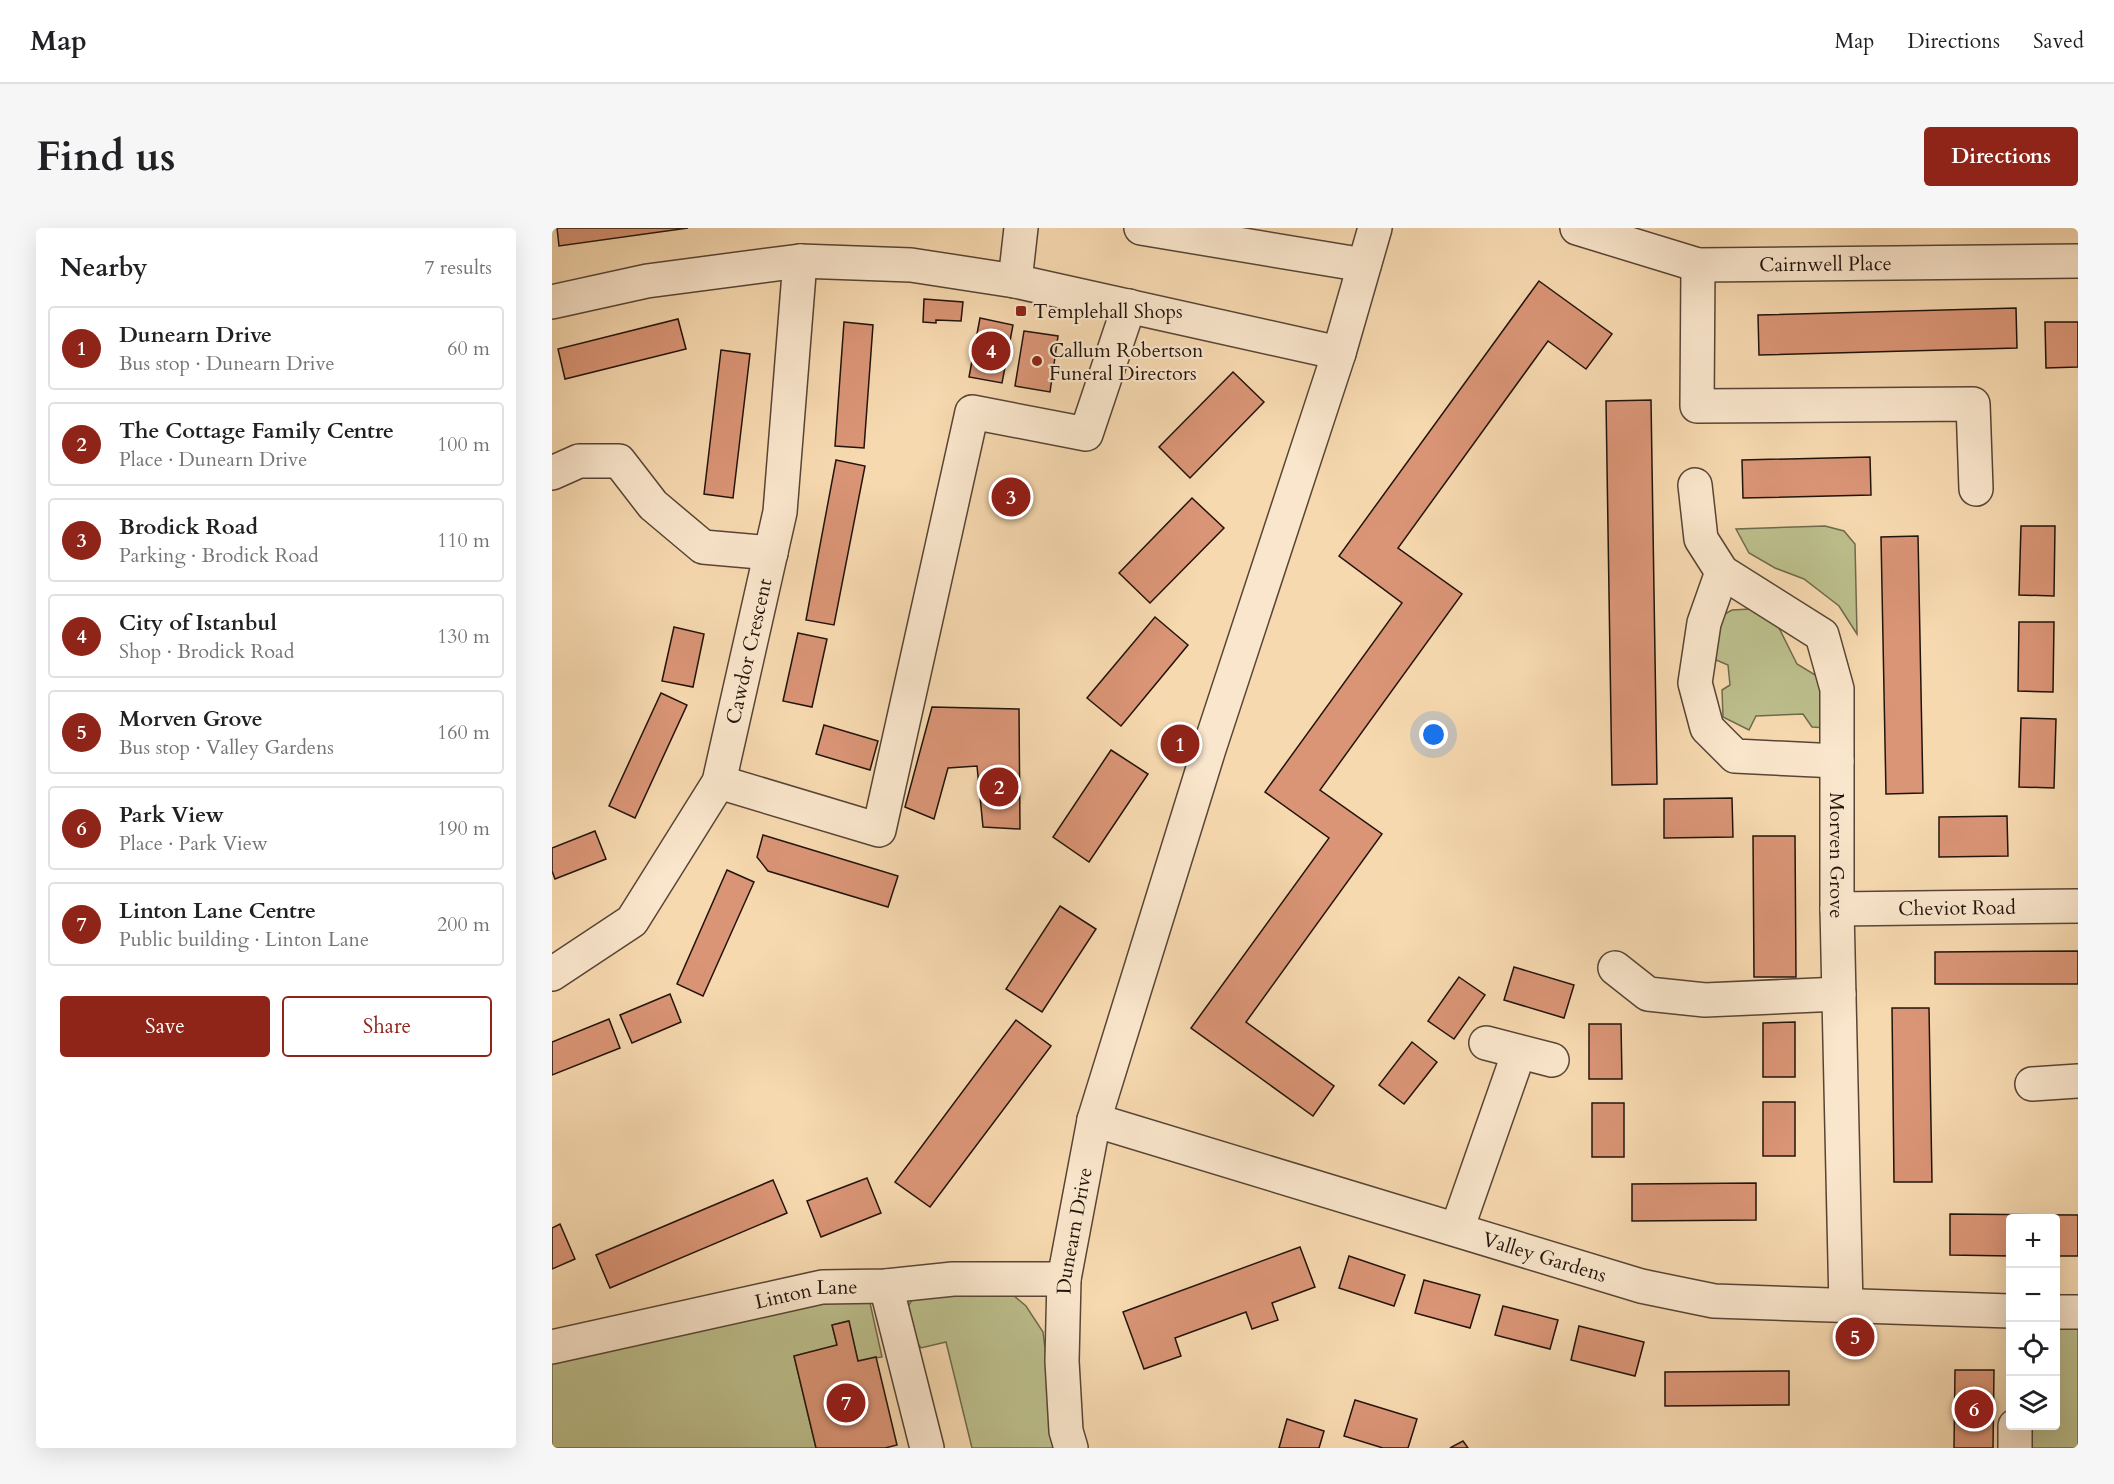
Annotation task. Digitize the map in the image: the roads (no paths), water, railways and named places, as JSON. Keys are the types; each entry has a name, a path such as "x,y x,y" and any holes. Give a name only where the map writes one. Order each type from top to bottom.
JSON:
{"street":[{"path":"1015,280 1021,228"},
{"path":"1141,228 1364,266"},
{"name":"Dunearn Drive","path":"1071,1448 1066,1431 1062,1361 1064,1279 1094,1120 1209,749 1339,353 1375,228"},
{"name":"Cairnwell Place","path":"1577,228 1698,266 2078,261"},
{"path":"552,302 647,280 800,261 911,266 1015,280 1339,353"},
{"name":"Cawdor Crescent","path":"552,974 632,921 719,782 780,512 800,261"},
{"path":"1698,266 1697,406 1972,404 1976,489"},
{"path":"719,782 879,830 972,412 1086,434 1129,306"},
{"path":"552,473 579,461 620,461 653,505 702,547 771,553"},
{"name":"Morven Grove","path":"1695,485 1701,539 1722,572 1822,635 1837,689 1837,909 1846,1307"},
{"path":"1722,572 1704,623 1695,683 1707,728 1734,756 1837,761"},
{"name":"Cheviot Road","path":"1837,909 2078,906"},
{"path":"1615,968 1648,994 1705,1000 1839,994"},
{"path":"1486,1042 1552,1060"},
{"path":"1457,1229 1519,1052"},
{"path":"2031,1084 2078,1081"},
{"name":"Valley Gardens","path":"1094,1120 1641,1286 1683,1295 1714,1301 2006,1311"},
{"name":"Linton Lane","path":"552,1347 822,1287 886,1286 953,1279 1064,1279"},
{"path":"886,1286 927,1448"},
{"path":"2060,1312 2078,1312"},
{"path":"2015,1430 2015,1448"}],"place":[{"name":"Templehall Shops","path":"1021,311"},
{"name":"City of Istanbul","path":"991,351"},
{"name":"Callum Robertson Funeral Directors","path":"1037,361"},
{"name":"Brodick Road","path":"1011,497"},
{"name":"Dunearn Drive","path":"1180,744"},
{"name":"The Cottage Family Centre","path":"999,787"},
{"name":"Morven Grove","path":"1855,1337"},
{"name":"Linton Lane Centre","path":"846,1403"},
{"name":"Park View","path":"1974,1409"}]}
